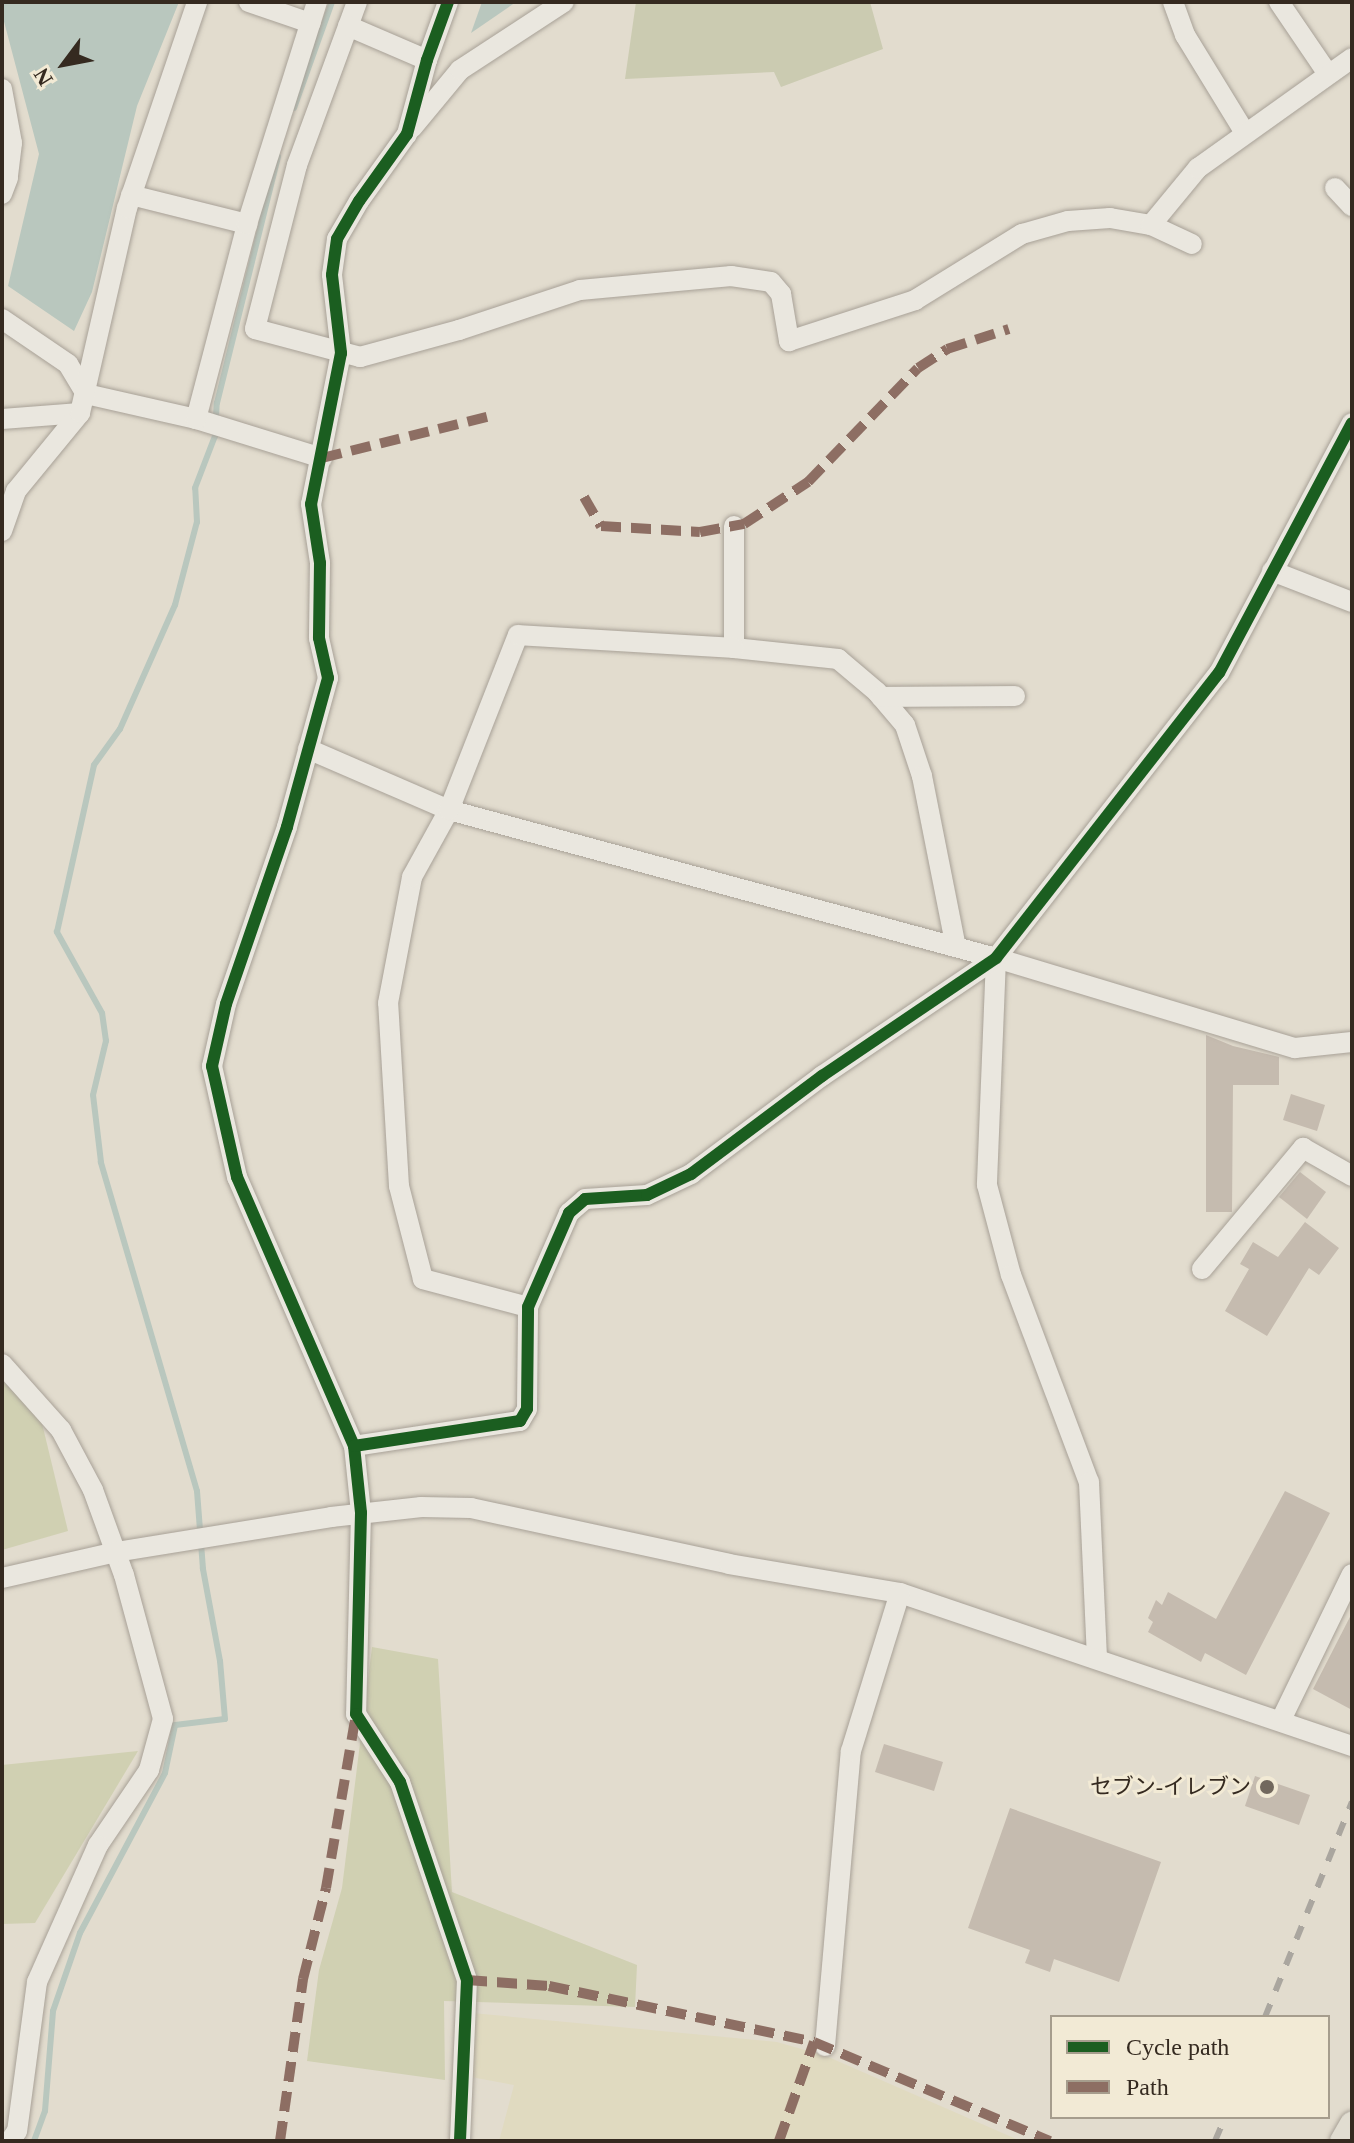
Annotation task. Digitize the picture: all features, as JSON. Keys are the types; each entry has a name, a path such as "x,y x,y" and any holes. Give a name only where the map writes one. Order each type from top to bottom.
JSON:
{"main road":[{"path":"1342,2141 1352,2124"}],"street":[{"path":"2,531 16,491 83,404 131,195 197,2"},
{"path":"249,2 310,23"},
{"path":"196,419 247,224 317,2"},
{"path":"357,2 297,165 255,329 360,357 459,330 580,290 731,276 771,282 781,294 789,341 915,300 1022,234 1068,221 1110,218 1151,225 1192,244"},
{"path":"407,134 427,60 448,2"},
{"path":"460,2141 467,1980 400,1782 356,1714 361,1513 354,1446 237,1177 212,1066 226,1004 287,827 328,678 319,638 320,563 311,504 341,353 332,275 337,239 359,201 407,134 460,70 564,2"},
{"path":"1173,2 1185,35 1245,133"},
{"path":"1279,2 1328,74"},
{"path":"348,26 427,60"},
{"path":"1151,225 1198,168 1352,58"},
{"path":"2,89 12,143 8,178 2,194"},
{"path":"1335,188 1352,206"},
{"path":"131,195 247,224"},
{"path":"2,319 68,364 83,404"},
{"path":"2,419 83,404 196,419 322,458"},
{"path":"354,1446 520,1421 527,1409 528,1307 569,1213 585,1199 647,1195 691,1174 822,1076 996,958 1219,673 1352,423"},
{"path":"734,526 734,648"},
{"path":"1272,571 1352,602"},
{"path":"528,1307 423,1279 399,1186 388,1003 412,877 449,810 518,635 734,648 838,659 881,697 905,725 922,776 956,947"},
{"path":"881,697 1015,696"},
{"path":"308,749 449,810 996,958 1295,1048 1352,1042"},
{"path":"996,958 987,1185 1011,1275 1089,1482 1097,1658"},
{"path":"1202,1269 1303,1148 1352,1176"},
{"path":"2,1364 61,1430 93,1490 116,1552 163,1719 149,1770 98,1845 37,1982 17,2131 10,2141"},
{"path":"2,1578 116,1552 361,1513 421,1507 471,1508 729,1564 900,1593 1352,1746"},
{"path":"1281,1720 1352,1574"},
{"path":"825,2046 851,1751 900,1593"}],"shaded area":[{"path":"2,2 179,2 137,106 92,292 74,331 8,286 39,154 2,14"},
{"path":"482,2 516,2 471,33"},
{"path":"472,2013 777,2042 826,2056 1021,2141 499,2141 514,2085 471,2077"}],"green space":[{"path":"636,2 870,2 883,49 781,87 774,72 625,79"},
{"path":"2,1381 40,1415 68,1531 2,1550"},
{"path":"372,1647 438,1659 452,1892 637,1965 635,2007 444,2001 445,2080 307,2061 319,1970 342,1888"},
{"path":"138,1751 35,1923 2,1924 2,1765"}],"building":[{"path":"1206,1035 1233,1046 1279,1057 1279,1085 1233,1085 1232,1212 1206,1212"},
{"path":"1291,1094 1325,1105 1317,1131 1283,1120"},
{"path":"1300,1172 1326,1192 1307,1219 1279,1197"},
{"path":"1305,1222 1339,1248 1319,1275 1309,1268 1267,1336 1225,1311 1249,1269 1240,1264 1253,1242 1278,1257"},
{"path":"1285,1491 1330,1513 1246,1675 1205,1653 1201,1662 1148,1632 1153,1622 1148,1618 1156,1600 1162,1605 1168,1592 1216,1619"},
{"path":"1352,1613 1352,1710 1313,1689"},
{"path":"884,1744 943,1762 934,1791 875,1772"},
{"path":"1255,1776 1310,1795 1299,1825 1245,1806"},
{"path":"1010,1808 1161,1862 1119,1982 1054,1959 1050,1972 1025,1963 1030,1950 968,1928"}],"waterway":[{"path":"294,108 332,2"},
{"path":"34,2141 45,2111 53,2011 80,1933 165,1773 175,1725 225,1719 220,1661 203,1569 197,1491 101,1162 93,1095 106,1041 102,1013 57,932 94,765 120,729 175,605 197,522 195,488 215,436 217,403 278,156"}],"railway":[{"path":"1266,2015 1352,1802"},
{"path":"1215,2141 1224,2119"}],"marked path":[{"path":"584,497 601,526 700,532 744,524 808,482 918,368 947,349 1009,329"},
{"path":"322,458 487,417"},
{"path":"280,2141 303,1979 326,1888 356,1714"},
{"path":"467,1980 549,1986 814,2042 1050,2141"},
{"path":"779,2141 814,2042"}],"cycle path":[{"path":"448,2 427,60 407,134 359,201 337,239 332,275 341,353 311,504 320,563 319,638 328,678 287,827 226,1004 212,1066 237,1177 354,1446 361,1513 356,1714 400,1782 467,1980 460,2141"},
{"path":"354,1446 520,1421 527,1409 528,1307 569,1213 585,1199 647,1195 691,1174 822,1076 996,958 1219,673 1352,423"}],"place":[{"name":"セブン-イレブン","path":"1267,1787"}]}
